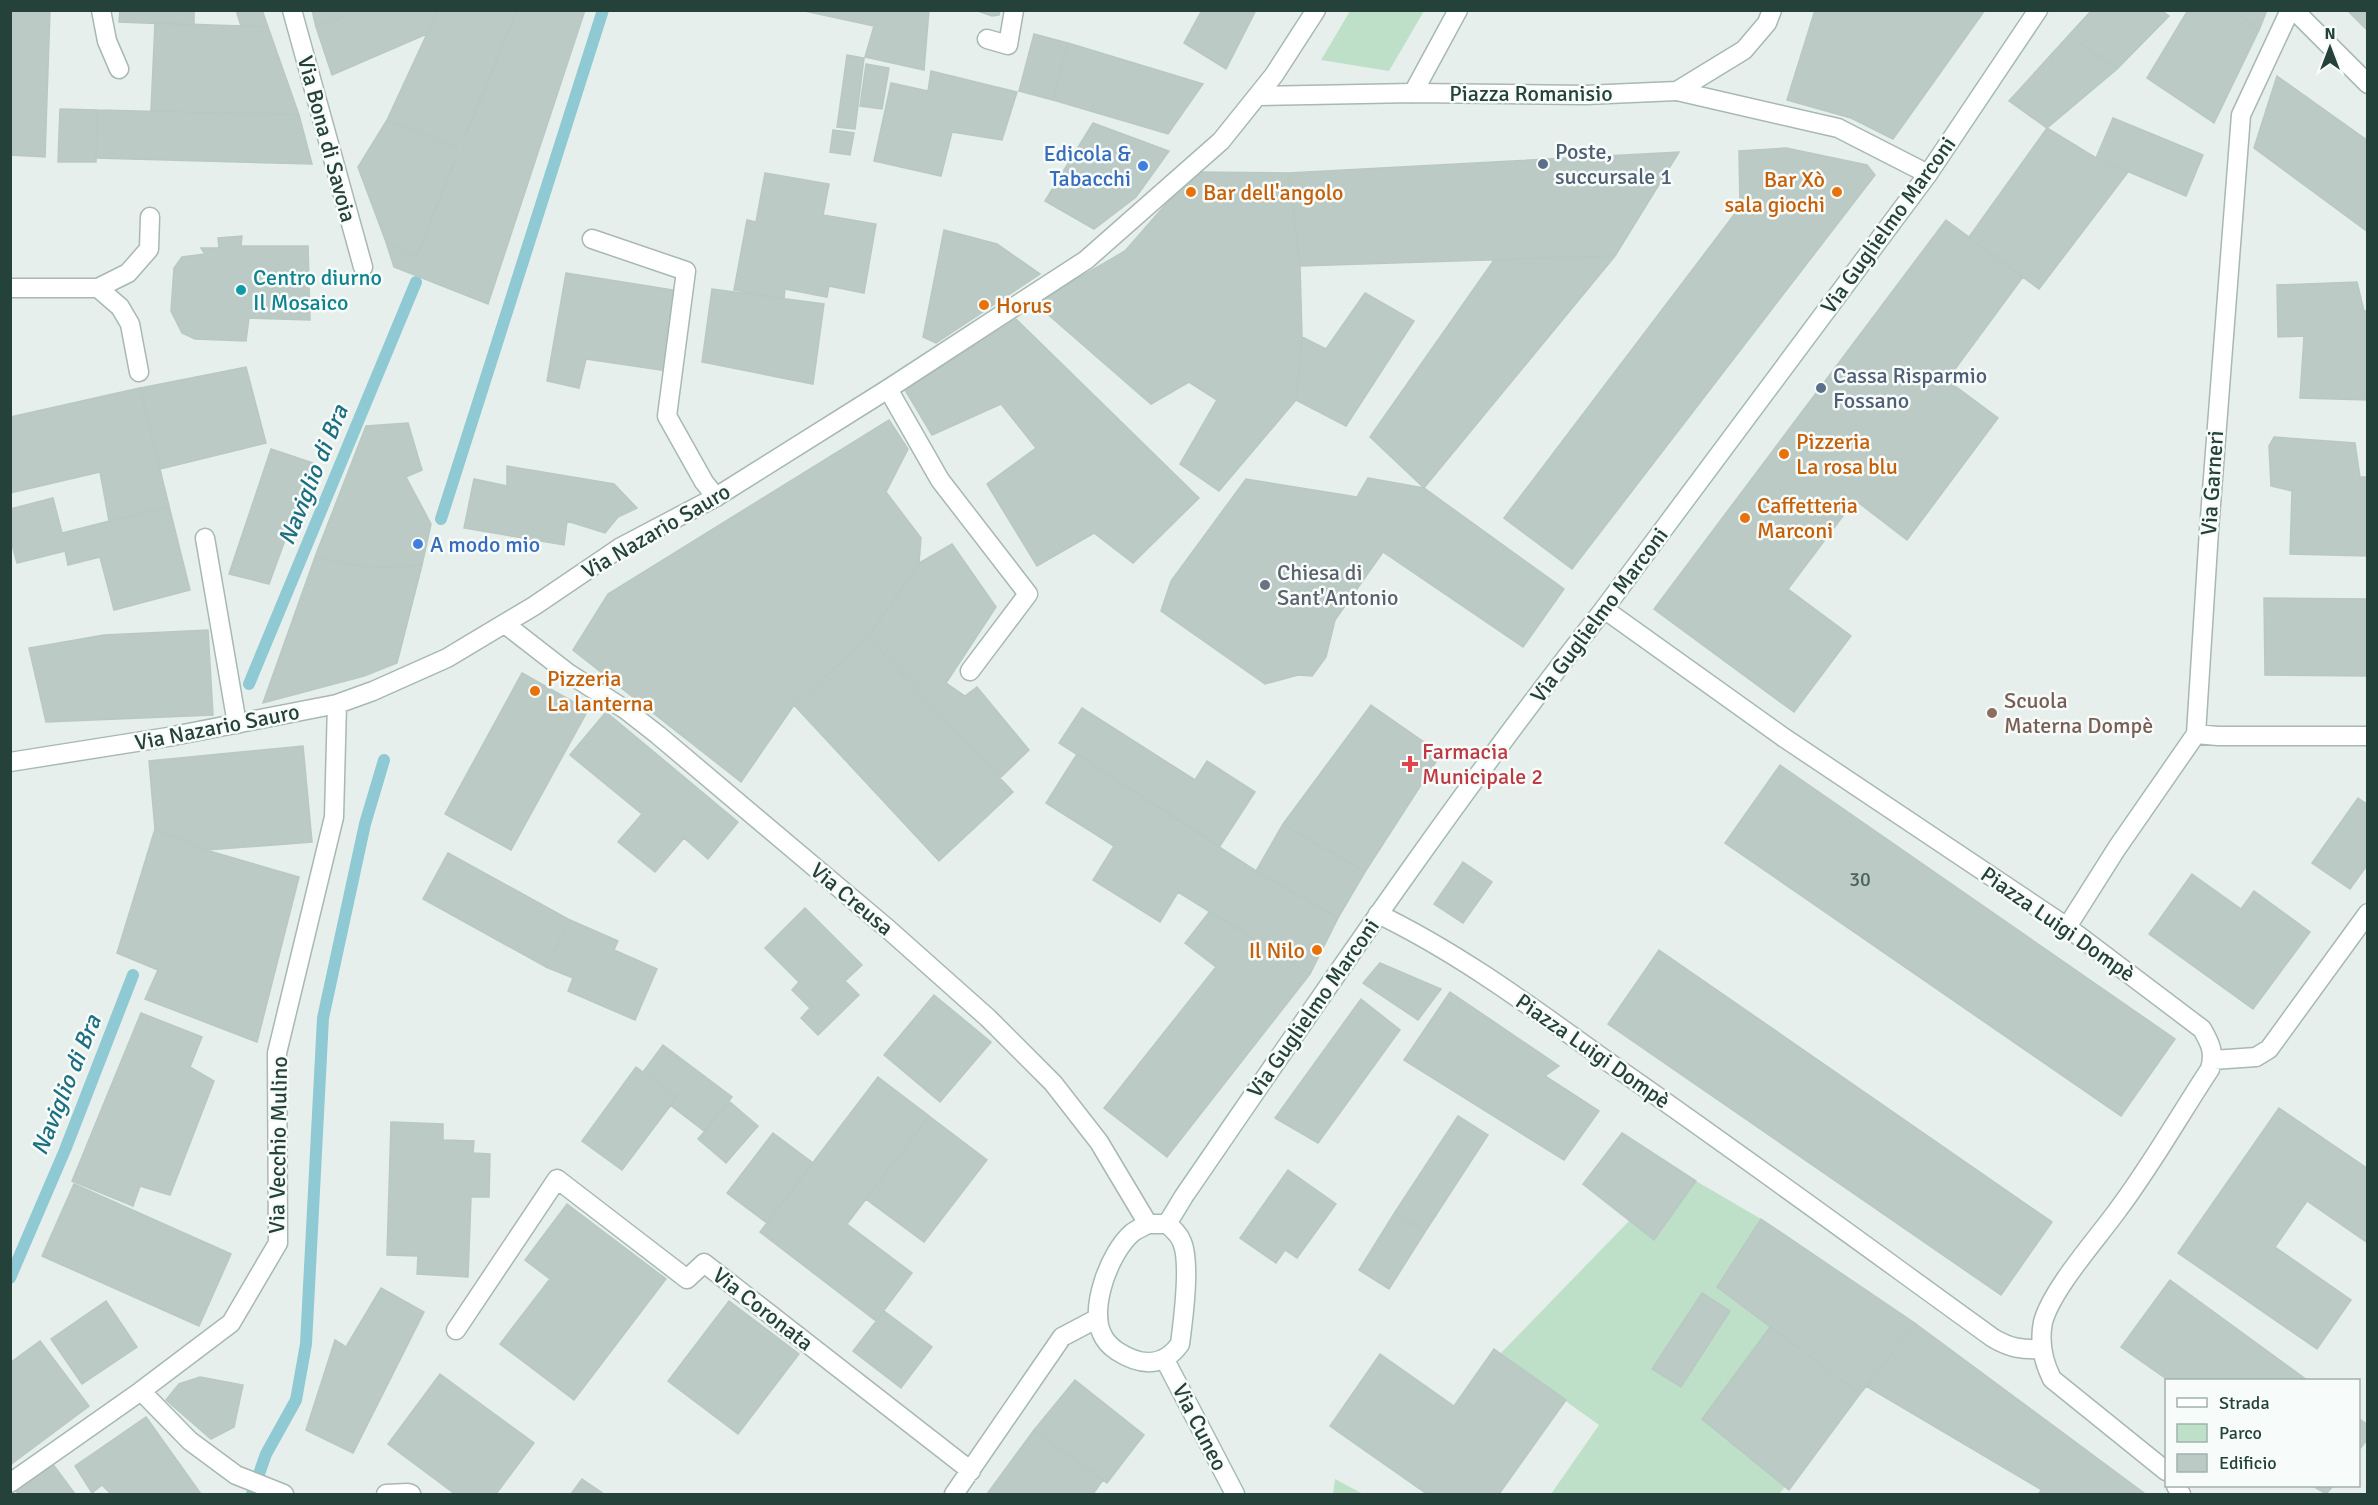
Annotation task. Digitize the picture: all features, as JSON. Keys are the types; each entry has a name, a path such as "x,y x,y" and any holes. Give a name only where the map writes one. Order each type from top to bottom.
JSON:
{"street":[{"path":"101,10 107,41 119,69"},
{"name":"Via Bona di Savoia","path":"292,10 363,267"},
{"path":"987,39 1008,45 1014,10"},
{"path":"1257,96 1274,75 1316,10"},
{"path":"1413,93 1458,10"},
{"name":"Piazza Romanisio","path":"1257,96 1413,93 1585,94 1677,91 1744,50 1767,23 1772,10"},
{"name":"Via Guglielmo Marconi","path":"1167,1224 1378,914 1562,662 1604,609 1928,174 2038,10"},
{"path":"2292,10 2367,84"},
{"name":"Via Garneri","path":"2196,734 2208,530 2241,115 2292,10"},
{"path":"1677,91 1838,128 1928,174"},
{"name":"Via Nazario Sauro","path":"10,762 237,724 337,704 373,692 447,658 505,624 621,547 716,497 888,389 1086,260 1221,141 1257,96"},
{"path":"10,288 98,288 128,273 150,249 150,217"},
{"path":"592,239 686,271 667,416 704,482 716,497"},
{"path":"98,288 120,307 130,324 139,372"},
{"path":"888,389 940,480 1028,594 970,671"},
{"path":"205,538 237,724"},
{"name":"Piazza Luigi Dompè","path":"1604,609 1783,737 2067,927 2202,1029 2212,1049 2213,1060"},
{"name":"Via Creusa","path":"505,624 568,673 626,710 658,735 888,929 988,1018 1060,1092 1099,1142 1148,1224"},
{"name":"Via Vecchio Mulino","path":"10,1482 141,1391 231,1323 278,1243 277,1053 334,817 337,704"},
{"path":"2067,927 2117,848 2196,734 2367,736"},
{"path":"2165,1470 2052,1379 2041,1349 2043,1322 2053,1297 2119,1209 2210,1069 2213,1060 2256,1057 2269,1049 2367,913"},
{"name":"Piazza Luigi Dompè","path":"1378,914 1420,934 1478,970 1683,1113 1993,1338 2007,1346 2021,1350 2041,1349"},
{"name":"Via Coronata","path":"456,1330 557,1179 687,1279 704,1263 971,1471"},
{"path":"1148,1224 1167,1224 1182,1243 1185,1260 1180,1344 1166,1360 1153,1363 1130,1359 1110,1346 1101,1334 1098,1318 1101,1288 1119,1249 1132,1233 1148,1224"},
{"path":"954,1494 1062,1337 1098,1318"},
{"name":"Via Cuneo","path":"1166,1360 1235,1494"},
{"path":"141,1391 190,1441 236,1475 278,1492"},
{"path":"386,1494 411,1494"}],"green space":[{"path":"1350,11 1424,11 1389,71 1321,60"},
{"path":"1696,1181 1761,1219 1717,1287 1770,1327 1702,1419 1785,1487 1779,1494 1551,1494 1599,1425 1500,1354 1629,1221 1654,1240"},
{"path":"1335,1479 1363,1494 1333,1494"}],"building":[{"path":"10,10 50,10 45,157 10,155"},
{"path":"120,10 194,10 194,25 119,22"},
{"path":"236,10 262,10 268,27 241,26"},
{"path":"312,10 360,10 316,27"},
{"path":"360,10 438,10 427,34 332,75 316,27"},
{"path":"438,10 517,10 459,148 387,120"},
{"path":"517,10 585,10 488,304 394,267 386,242 416,258"},
{"path":"800,10 929,10 924,70 865,57 874,26"},
{"path":"975,10 1000,10 999,15 992,16"},
{"path":"1202,10 1256,10 1226,69 1184,43"},
{"path":"1815,10 1985,10 1893,139 1851,118 1787,100"},
{"path":"2092,10 2161,10 2169,16 2117,69 2069,35"},
{"path":"2188,10 2233,10 2259,30 2214,123 2147,78"},
{"path":"2233,10 2267,10 2259,30"},
{"path":"2347,10 2368,10 2368,31"},
{"path":"155,23 268,27 299,115 151,111"},
{"path":"1034,34 1068,43 1053,100 1019,91"},
{"path":"2069,35 2117,69 2047,128 2009,101"},
{"path":"1068,43 1203,84 1168,134 1053,100"},
{"path":"847,55 864,58 855,129 837,127"},
{"path":"866,64 889,68 882,109 860,106"},
{"path":"931,71 1017,92 1002,140 952,132 941,176 874,161 891,83 928,91"},
{"path":"2277,76 2368,141 2368,232 2254,148"},
{"path":"60,109 97,110 96,162 58,162"},
{"path":"97,110 299,115 312,164 96,158"},
{"path":"2113,118 2203,155 2186,196 2096,158"},
{"path":"387,120 459,148 416,258 386,242 358,167"},
{"path":"1093,123 1169,151 1136,197 1094,229 1045,201"},
{"path":"2047,128 2096,158 2128,172 2039,289 1969,237"},
{"path":"833,130 854,133 850,155 830,152"},
{"path":"1786,148 1867,165 1875,175 1572,569 1504,518 1740,207 1739,151"},
{"path":"1679,152 1615,256 1300,266 1289,173"},
{"path":"1194,172 1289,173 1300,266 1302,337 1296,400 1219,491 1180,464 1217,400 1189,382 1151,404 1035,303 1125,251"},
{"path":"765,173 829,184 823,215 876,224 864,293 829,286 827,297 785,289 784,299 734,290 747,220 756,222"},
{"path":"1946,220 2023,277 1947,380 1998,418 1907,540 1855,500 1788,589 1851,636 1794,712 1654,609"},
{"path":"944,230 997,244 1040,274 936,343 923,337"},
{"name":"Centro diurno Il Mosaico","path":"242,236 241,246 308,246 310,320 249,318 246,341 195,339 182,333 171,311 174,268 182,257 205,254 201,248 219,248 218,238"},
{"path":"1615,256 1424,488 1370,437 1494,260"},
{"path":"566,273 680,291 667,371 586,359 579,388 547,381"},
{"path":"2357,282 2364,311 2368,311 2368,400 2300,398 2304,336 2278,337 2277,285"},
{"path":"712,289 824,304 813,384 702,362"},
{"path":"1365,293 1414,321 1346,426 1296,400 1302,337 1326,349"},
{"path":"1016,319 1199,498 1133,563 1094,533 1037,566 987,484 1036,448 1001,404 932,435 905,390"},
{"path":"246,367 266,443 160,469 140,388"},
{"path":"140,388 169,506 109,521 100,472 10,493 10,417"},
{"path":"889,420 908,449 886,492 921,538 919,563 868,637 794,705 741,782 573,650 608,594"},
{"path":"408,423 422,470 406,477 431,524 422,565 371,568 315,557 366,426"},
{"path":"2274,437 2355,443 2360,477 2368,477 2368,556 2290,554 2292,491 2271,486 2269,446"},
{"path":"271,449 313,463 269,584 229,574"},
{"path":"507,466 614,484 637,508 618,517 605,533 567,521 564,545 464,528 474,479 507,486"},
{"name":"Chiesa di Sant'Antonio","path":"1368,478 1424,488 1564,589 1523,647 1383,552 1335,620 1326,657 1312,676 1298,675 1265,684 1161,611 1171,581 1246,479 1357,497"},
{"path":"53,498 62,533 169,506 190,590 114,610 100,557 68,565 65,551 17,563 10,537 10,509"},
{"path":"952,544 996,607 946,683 965,696 977,687 1029,750 1000,778 868,637 919,563"},
{"path":"315,557 371,568 422,565 397,663 364,676 263,703"},
{"path":"2264,598 2368,599 2368,676 2265,675"},
{"path":"208,630 213,715 46,722 29,648 104,635"},
{"path":"868,637 1013,792 939,861 794,705"},
{"path":"522,673 588,710 511,850 445,814"},
{"path":"1371,705 1441,754 1365,872 1283,824"},
{"path":"1082,708 1195,780 1207,761 1255,792 1220,846 1059,743"},
{"path":"606,712 738,822 708,859 684,838 655,872 618,842 642,814 570,755"},
{"path":"303,746 312,842 206,850 155,829 149,761"},
{"path":"1077,754 1256,871 1338,918 1310,974 1178,892 1160,922 1093,880 1114,846 1046,803"},
{"path":"1780,765 2175,1039 2121,1116 1725,843"},
{"path":"2358,798 2368,805 2368,864 2350,889 2312,863"},
{"path":"1283,824 1365,872 1338,918 1256,871"},
{"path":"155,829 206,850 299,877 257,1042 145,999 158,970 117,953"},
{"path":"448,853 570,920 546,967 423,899"},
{"path":"1463,862 1492,882 1463,923 1434,904"},
{"path":"2192,874 2241,909 2254,891 2310,932 2253,1009 2149,934"},
{"path":"805,908 862,965 845,981 859,995 818,1035 801,1018 810,1008 792,990 799,982 765,948"},
{"path":"1210,911 1310,974 1167,1157 1104,1108 1216,967 1185,943"},
{"path":"570,920 618,941 614,950 657,969 635,1020 568,991 573,978 546,967"},
{"path":"1659,950 2052,1222 2001,1295 1608,1024"},
{"path":"1380,963 1441,989 1418,1020 1363,983"},
{"path":"1450,992 1559,1066 1545,1076 1599,1111 1564,1160 1404,1060"},
{"path":"934,995 991,1042 940,1102 884,1055"},
{"path":"1361,999 1400,1030 1318,1143 1275,1118"},
{"path":"141,1013 202,1037 190,1067 214,1081 170,1195 140,1186 133,1206 72,1181"},
{"path":"663,1045 732,1097 704,1131 670,1105 677,1097 643,1072"},
{"path":"636,1067 677,1097 622,1170 582,1141"},
{"path":"878,1077 929,1116 847,1224 912,1273 876,1321 760,1232"},
{"path":"730,1102 758,1126 726,1163 698,1139"},
{"path":"2279,1108 2368,1169 2368,1243 2307,1201 2275,1247 2351,1300 2317,1349 2178,1253"},
{"path":"929,1116 987,1160 924,1242 866,1199"},
{"path":"1458,1116 1488,1135 1425,1232 1395,1212"},
{"path":"391,1122 443,1124 443,1140 474,1141 473,1153 490,1154 489,1197 471,1197 468,1277 417,1274 418,1256 387,1255"},
{"path":"773,1133 813,1163 767,1223 727,1193"},
{"path":"1622,1133 1696,1181 1654,1240 1583,1184"},
{"path":"1288,1170 1336,1204 1297,1258 1285,1250 1276,1263 1240,1238"},
{"path":"74,1184 231,1254 199,1326 42,1256"},
{"path":"567,1204 666,1279 574,1400 500,1344 550,1279 525,1260"},
{"path":"1395,1212 1425,1232 1389,1289 1359,1270"},
{"path":"1761,1219 1916,1324 1860,1394 1717,1287"},
{"path":"2170,1280 2306,1379 2167,1379 2121,1347"},
{"path":"381,1288 424,1312 353,1453 306,1430 335,1340 346,1347"},
{"path":"1702,1293 1730,1311 1681,1387 1652,1369"},
{"path":"106,1301 137,1347 82,1384 51,1339"},
{"path":"729,1301 799,1354 738,1434 668,1381"},
{"path":"884,1311 932,1347 901,1388 853,1351"},
{"path":"1916,1324 2144,1493 2038,1494 2042,1490 1866,1386"},
{"path":"1770,1327 1860,1394 1789,1490 1702,1419"},
{"path":"40,1341 89,1406 10,1465 10,1363"},
{"path":"1494,1349 1566,1400 1499,1494 1427,1494 1330,1426 1380,1354 1454,1406"},
{"path":"440,1374 534,1443 496,1494 455,1494 388,1444"},
{"path":"200,1377 243,1385 234,1427 211,1439 166,1400 179,1384"},
{"path":"1075,1380 1144,1435 1107,1483 1034,1430"},
{"path":"146,1417 201,1494 111,1494 102,1485 92,1493 75,1466"},
{"path":"2360,1419 2368,1425 2368,1439 2360,1449"},
{"path":"1034,1430 1103,1480 1093,1494 987,1494"},
{"path":"52,1463 75,1494 19,1494 15,1490"},
{"path":"582,1479 604,1494 571,1494"},
{"path":"2315,1487 2332,1487 2326,1494"}],"waterway":[{"path":"441,519 603,10"},
{"name":"Naviglio di Bra","path":"249,684 416,282"},
{"path":"252,1494 266,1454 296,1400 306,1344 323,1018 365,824 384,760"},
{"name":"Naviglio di Bra","path":"10,1278 65,1150 133,975"}],"place":[{"name":"Poste, succursale 1","path":"1543,164"},
{"name":"Edicola & Tabacchi","path":"1143,166"},
{"name":"Bar dell'angolo","path":"1191,192"},
{"name":"Bar Xò sala giochi","path":"1837,192"},
{"name":"Centro diurno Il Mosaico","path":"241,290"},
{"name":"Horus","path":"984,305"},
{"name":"Cassa Risparmio Fossano","path":"1821,388"},
{"name":"Pizzeria La rosa blu","path":"1784,454"},
{"name":"Caffetteria Marconi","path":"1745,518"},
{"name":"A modo mio","path":"418,544"},
{"name":"Chiesa di Sant'Antonio","path":"1265,585"},
{"name":"Pizzeria La lanterna","path":"535,691"},
{"name":"Scuola Materna Dompè","path":"1992,713"},
{"name":"Farmacia Municipale 2","path":"1410,764"},
{"name":"Il Nilo","path":"1317,950"}]}
